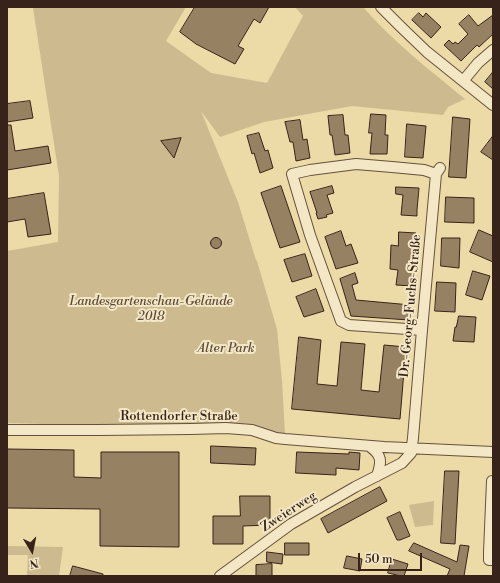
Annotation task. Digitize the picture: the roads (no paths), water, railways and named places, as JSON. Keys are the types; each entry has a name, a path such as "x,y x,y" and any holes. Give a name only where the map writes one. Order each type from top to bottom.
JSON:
{"street":[{"path":"381,7 427,52 493,105"},
{"path":"463,81 478,63 493,50"},
{"name":"Dr.-Georg-Fuchs-Straße","path":"412,448 438,171 356,164 292,174 310,234 341,321 349,325 422,330"},
{"name":"Rottendorfer Straße","path":"7,430 191,430 226,428 252,430 276,438 284,439 369,446 493,452"},
{"path":"369,446 379,455 381,462 377,476"},
{"name":"Zweierweg","path":"220,576 291,524 402,462 411,453 412,448"},
{"path":"492,481 488,552 489,560 493,560"}],"park label":[{"name":"Landesgartenschau-Gelände 2018","path":"151,310"},
{"name":"Alter Park","path":"226,349"}]}
